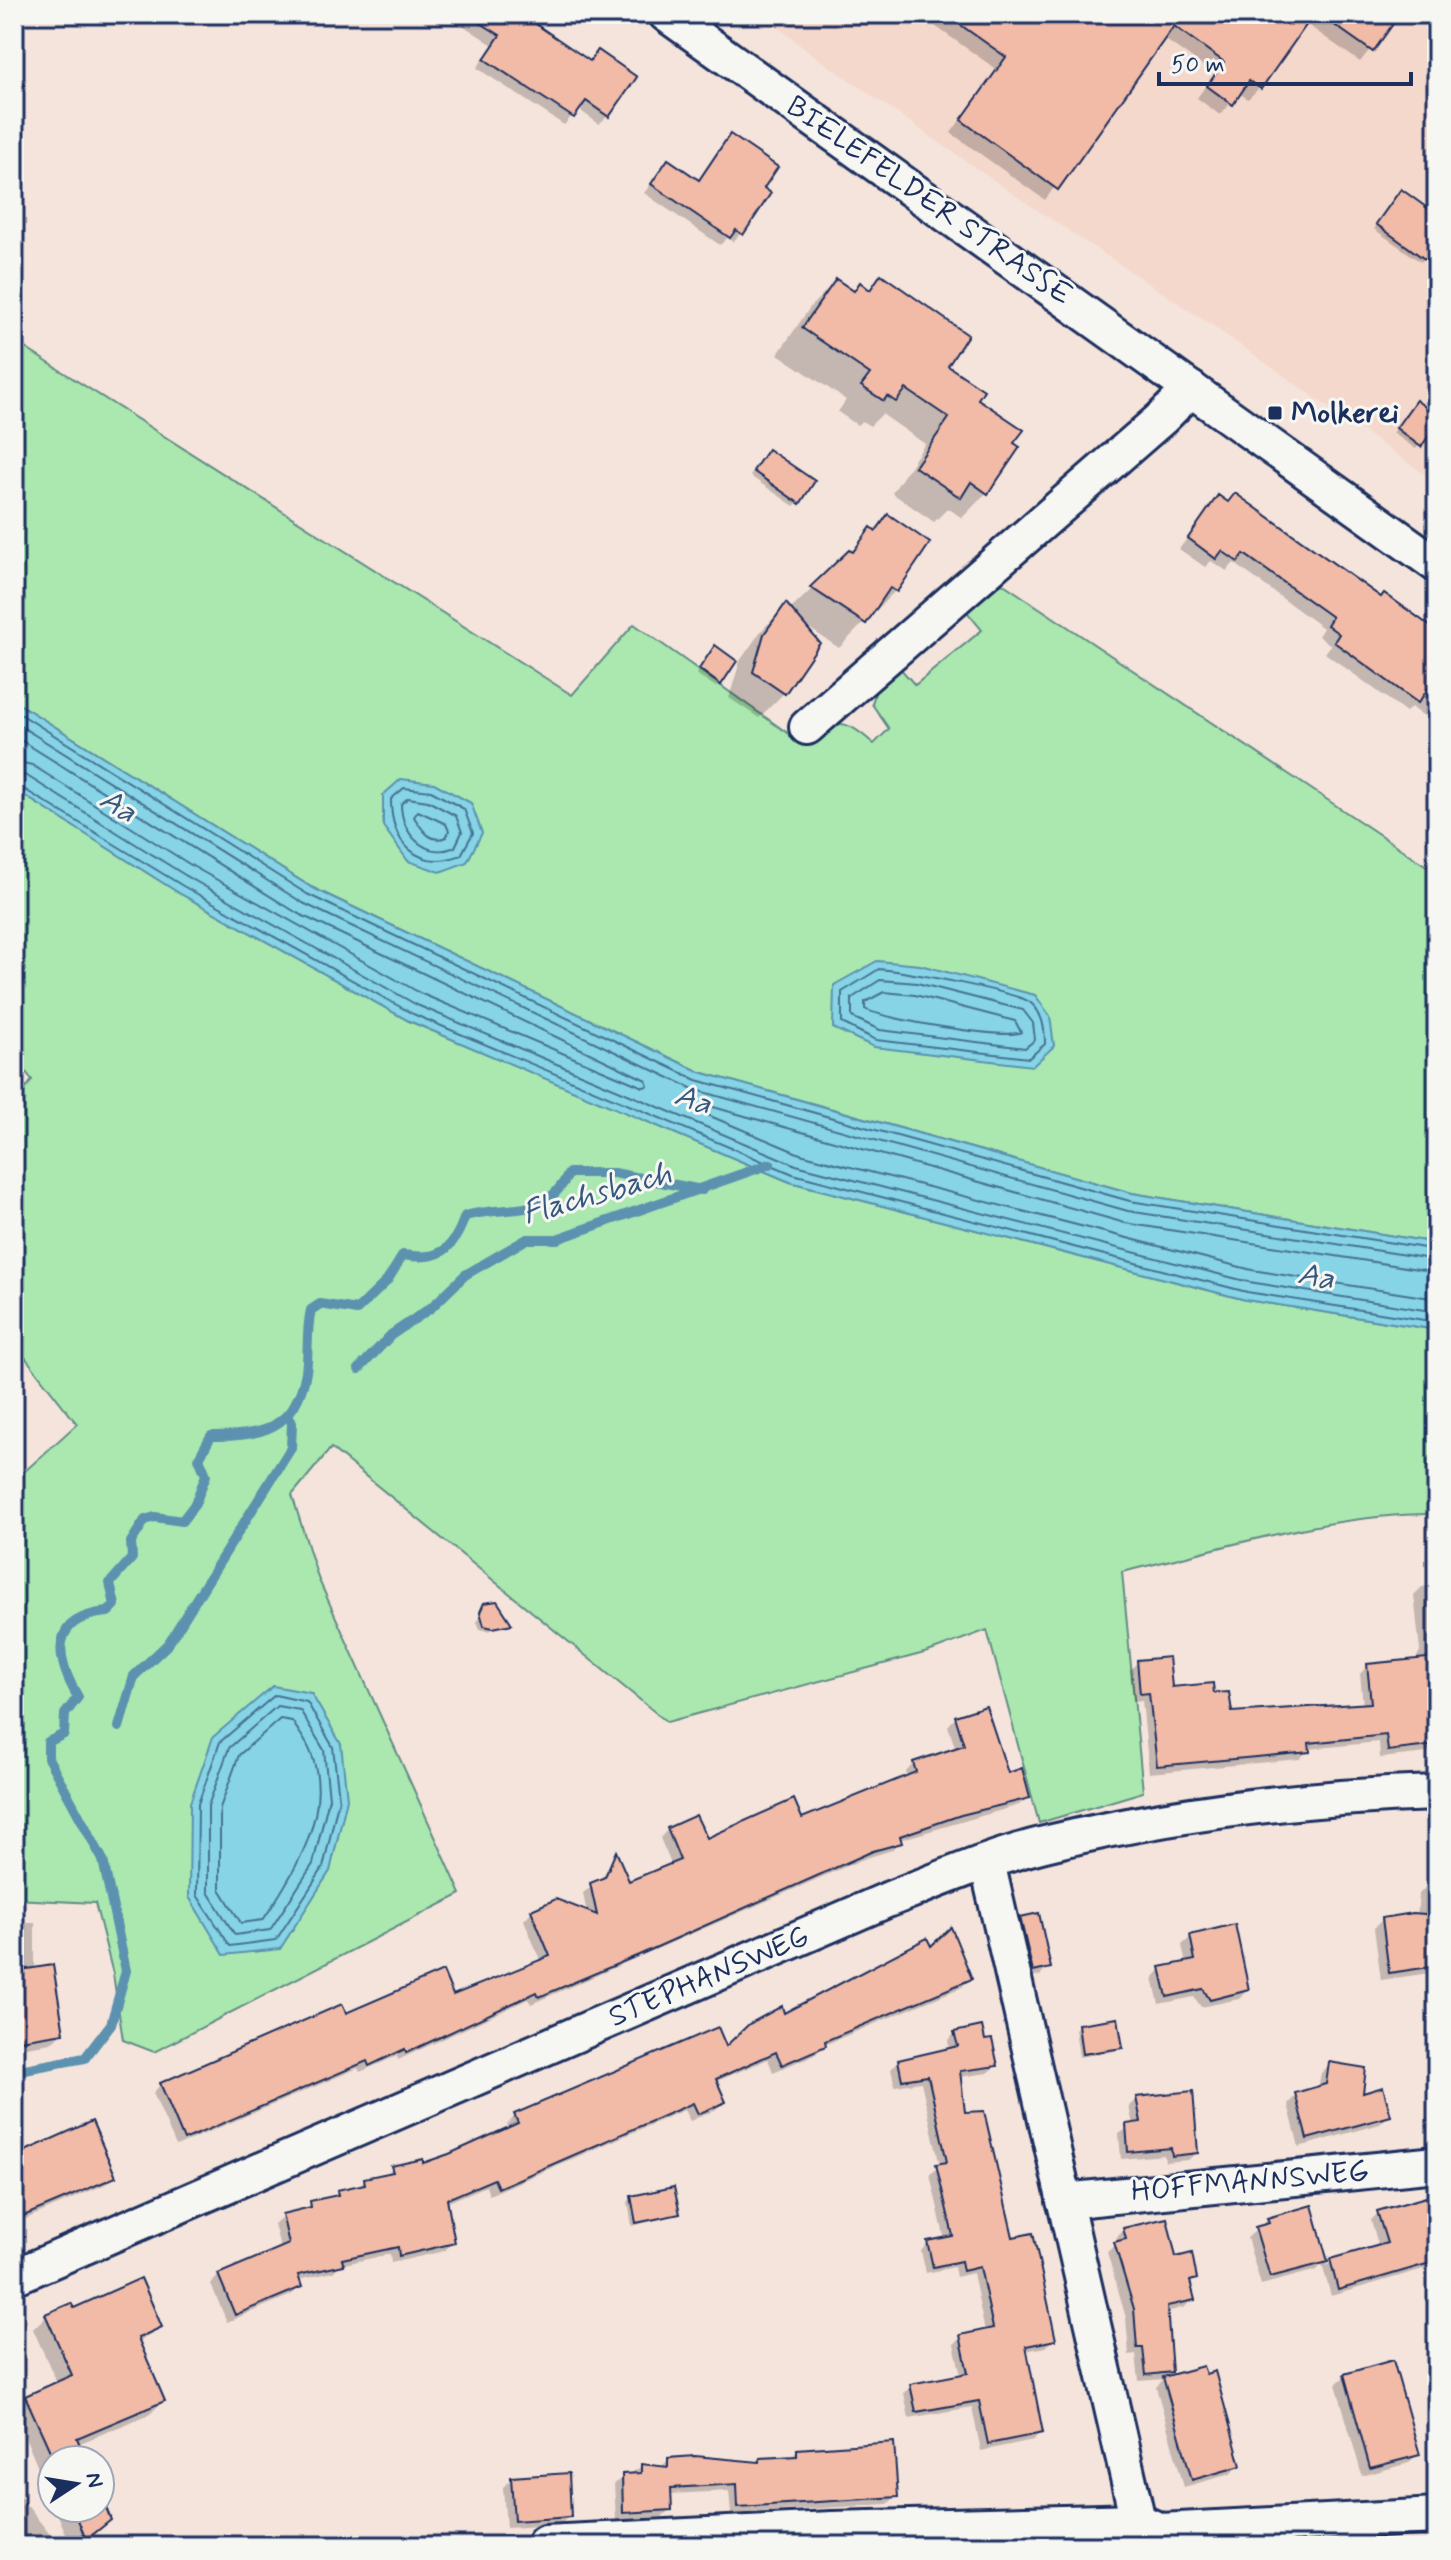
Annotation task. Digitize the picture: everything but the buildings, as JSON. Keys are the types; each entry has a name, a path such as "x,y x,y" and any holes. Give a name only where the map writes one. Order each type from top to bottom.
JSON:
{"street":[{"name":"BIELEFELDER STRASSE","path":"666,14 1437,565"},
{"path":"807,727 1162,418 1191,389"},
{"name":"STEPHANSWEG","path":"14,2277 887,1900 987,1862 1051,1842 1200,1812 1333,1796 1437,1793"},
{"path":"987,1862 1138,2521"},
{"name":"HOFFMANNSWEG","path":"1064,2201 1437,2164"},
{"path":"545,2543 832,2529 1138,2521 1161,2531 1437,2516"}],"shaded area":[{"path":"761,14 1437,14 1437,483 1213,326 1013,194 812,54"}],"green space":[{"path":"14,341 572,695 634,624 803,744 838,724 854,728 874,744 889,729 872,704 877,686 900,668 915,685 982,630 967,612 1002,583 1437,873 1437,1243 1132,1193 700,1072 311,887 14,701"},
{"path":"14,789 179,893 409,1021 790,1182 1246,1300 1437,1330 1437,1514 1358,1519 1318,1526 1122,1572 1143,1792 1039,1823 987,1630 928,1652 667,1722 331,1448 292,1495 318,1578 461,1894 154,2052 123,2040 113,1974 95,1903 14,1899 14,1581 21,1512 14,1481 77,1424 14,1343 14,1105 32,1080 14,1056"}],"water":[{"name":"Aa","path":"14,701 311,887 700,1072 1132,1193 1437,1243 1437,1330 1246,1300 790,1182 409,1021 179,893 14,789"},
{"path":"401,779 434,783 471,803 482,833 467,862 440,872 408,861 383,826 383,795"},
{"path":"877,961 920,965 1035,995 1050,1016 1054,1046 1033,1066 874,1047 833,1028 834,985"},
{"path":"273,1686 311,1693 341,1744 347,1799 330,1871 280,1949 224,1955 189,1897 190,1803 213,1737"}],"waterway":[{"name":"Flachsbach","path":"359,1369 391,1335 432,1307 465,1275 527,1239 557,1239 770,1164"},
{"name":"Flachsbach","path":"14,2071 85,2058 111,2024 126,1971 103,1860 48,1758 48,1742 64,1734 65,1714 78,1697 64,1667 62,1641 75,1622 89,1615 108,1612 115,1605 110,1583 132,1558 131,1542 145,1520 155,1517 182,1521 195,1504 206,1475 199,1458 211,1436 261,1431 285,1417 294,1406 306,1372 311,1310 320,1304 357,1310 387,1281 403,1255 435,1255 450,1245 465,1216 537,1205 549,1199 569,1173 614,1173 702,1190"},
{"name":"Flachsbach","path":"119,1727 134,1676 168,1644 291,1448 292,1423 288,1415"}],"place":[{"name":"Molkerei","path":"1275,413"}]}
